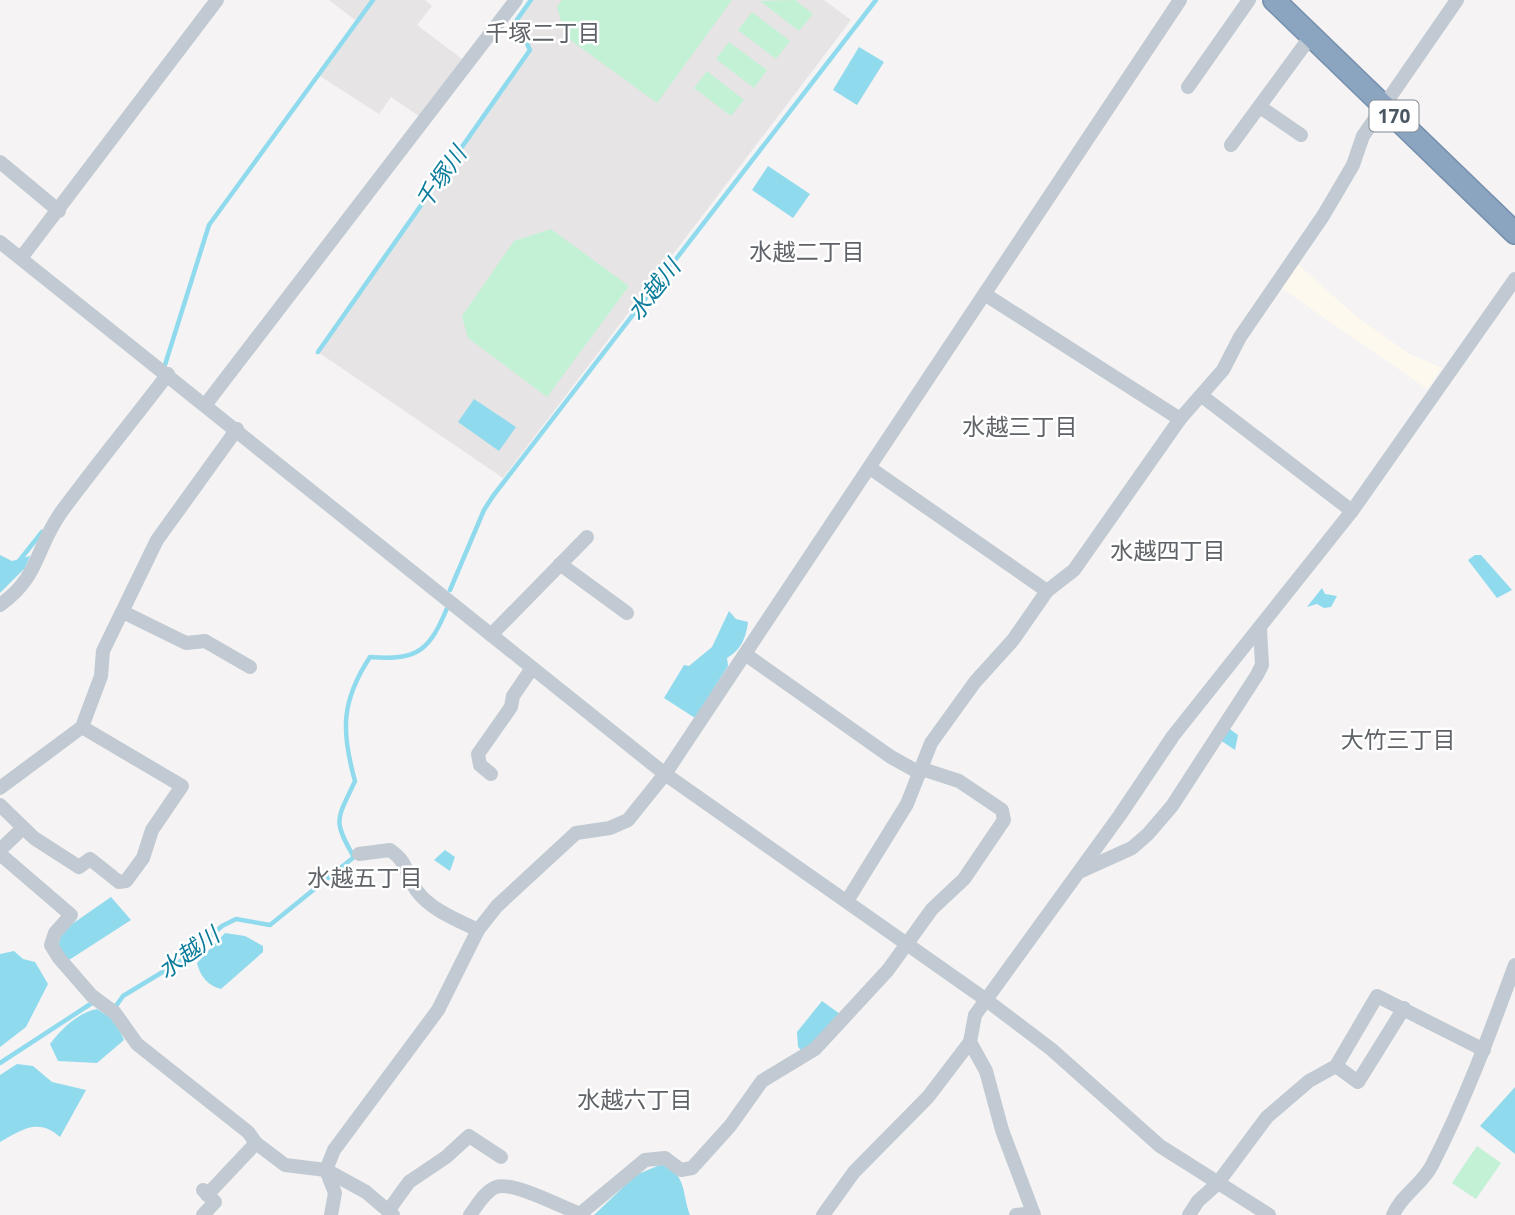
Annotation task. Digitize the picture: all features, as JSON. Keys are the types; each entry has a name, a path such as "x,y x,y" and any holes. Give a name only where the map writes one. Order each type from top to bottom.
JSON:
{"highway":[{"name":"170","path":"1274,0 1515,233"}],"street":[{"path":"21,258 59,211 117,127 160,77 217,0"},
{"path":"206,404 516,0"},
{"path":"331,1215 335,1193 326,1170 334,1150 438,1010 478,930 497,906 576,833 610,828 628,820 665,774 1180,0"},
{"path":"1188,87 1250,0"},
{"path":"847,901 907,804 931,743 975,682 1013,640 1047,591 1074,570 1180,419 1223,370 1240,337 1323,216 1353,165 1363,136 1382,105 1457,0"},
{"path":"1231,145 1311,36"},
{"path":"1260,107 1301,135"},
{"path":"0,162 59,211"},
{"path":"0,242 206,404 665,774 985,999 1051,1049 1160,1146 1269,1215"},
{"path":"823,1215 854,1172 928,1097 970,1042 975,1015 985,999 1007,975 1173,736 1352,511 1515,279"},
{"path":"986,295 1180,419"},
{"path":"0,605 33,572 40,547 60,514 164,371"},
{"path":"1202,396 1352,511"},
{"path":"0,788 82,727 100,676 103,651 157,540 237,429"},
{"path":"870,468 1047,591"},
{"path":"491,635 587,537"},
{"path":"560,564 627,613"},
{"path":"123,612 186,643 205,641 250,667"},
{"path":"1081,871 1132,848 1172,806 1262,665 1260,629"},
{"path":"470,1215 488,1191 498,1185 512,1187 580,1214 645,1160 665,1158 681,1170 692,1168 730,1126 762,1081 815,1049 888,970 932,909 964,879 1004,820 1002,810 959,781 921,771 891,757 745,654"},
{"path":"491,774 480,765 478,754 511,706 513,696 532,668"},
{"path":"0,805 23,828 79,867 90,859 120,882 126,881 143,858 152,830 182,786 82,727"},
{"path":"23,828 0,852 71,915 55,933 51,945 59,958 92,996 115,1013 137,1044 285,1165 326,1170 366,1192 391,1213 409,1182 446,1157 469,1136 501,1157"},
{"path":"359,854 390,850 403,859 414,887 422,898 478,930"},
{"path":"1393,1215 1396,1206 1427,1175 1484,1050 1515,965"},
{"path":"1189,1215 1198,1201 1217,1184 1267,1117 1308,1081 1336,1066 1377,996 1484,1050"},
{"path":"1336,1066 1358,1082 1404,1009"},
{"path":"970,1042 986,1071 1002,1130 1033,1214 1016,1215"},
{"path":"203,1215 215,1202 205,1192 256,1143"}],"shaded area":[{"path":"329,0 425,0 432,6 417,25 462,59 419,116 391,97 379,114 320,76 359,23"},
{"path":"532,0 824,0 851,20 503,478 318,352 529,50 516,21"},
{"path":"1298,264 1358,318 1410,354 1442,368 1427,389 1281,288"}],"green space":[{"path":"562,0 732,0 657,103 566,37 557,7"},
{"path":"795,0 813,14 799,31 760,1"},
{"path":"752,12 790,41 776,59 738,30"},
{"path":"729,42 767,70 754,88 716,59"},
{"path":"707,71 744,100 731,116 694,88"},
{"path":"551,229 629,286 547,397 468,338 462,316 514,241"},
{"path":"1477,1146 1501,1163 1476,1199 1452,1183"}],"water":[{"path":"859,47 884,62 857,105 833,90"},
{"path":"768,166 810,194 793,218 752,190"},
{"path":"474,399 516,427 499,451 458,422"},
{"path":"0,555 12,561 30,556 25,568 0,593"},
{"path":"1475,555 1481,555 1512,590 1497,598 1468,560"},
{"path":"1322,588 1325,594 1337,596 1331,607 1324,608 1317,604 1307,607"},
{"path":"729,611 736,619 748,622 746,633 739,647 727,658 728,666 695,718 664,698 684,665 689,666 712,647"},
{"path":"1227,727 1238,735 1235,750 1220,740"},
{"path":"445,850 455,857 450,871 434,860"},
{"path":"111,897 131,920 69,960 58,948 62,931"},
{"path":"225,933 245,936 263,946 263,952 221,989 205,980 197,963"},
{"path":"14,951 23,959 35,962 48,984 26,1027 0,1047 0,954"},
{"path":"822,1001 840,1014 803,1052 798,1047 797,1032"},
{"path":"97,1009 115,1021 124,1040 97,1063 58,1061 50,1044 71,1022"},
{"path":"17,1064 33,1066 52,1082 86,1090 60,1137 52,1131 37,1127 22,1130 0,1142 0,1075"},
{"path":"1515,1087 1515,1154 1480,1126"},
{"path":"662,1164 680,1180 690,1215 594,1215 636,1175"}],"waterway":[{"path":"164,368 209,225 373,0"},
{"name":"千塚川","path":"318,352 530,50 516,21 531,0"},
{"name":"水越川","path":"450,590 484,510 493,496 876,0"},
{"path":"19,561 42,532"},
{"name":"水越川","path":"111,1005 116,1006 123,996 189,956 222,926 236,919 270,925 354,857 340,827 341,812 355,781 346,731 346,717 353,688 370,657 401,657 421,649 435,633 448,606"},
{"name":"水越川","path":"0,1063 92,1003"}],"district":[{"name":"千塚二丁目","path":"543,32"},
{"name":"水越二丁目","path":"807,251"},
{"name":"水越三丁目","path":"1020,426"},
{"name":"水越四丁目","path":"1168,550"},
{"name":"大竹三丁目","path":"1398,739"},
{"name":"水越五丁目","path":"365,877"},
{"name":"水越六丁目","path":"635,1099"}]}
